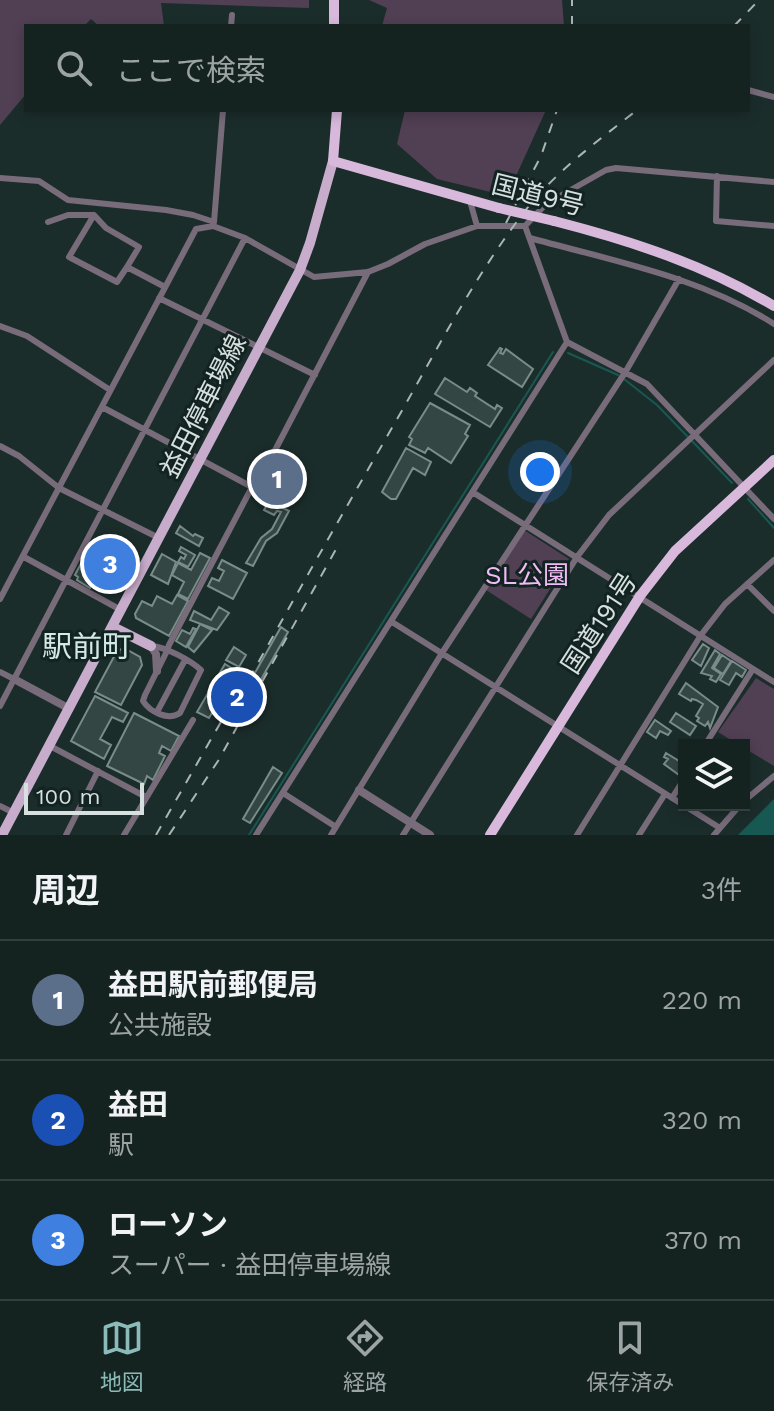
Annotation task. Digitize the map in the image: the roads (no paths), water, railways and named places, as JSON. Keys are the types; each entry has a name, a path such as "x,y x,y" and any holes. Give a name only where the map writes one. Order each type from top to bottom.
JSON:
{"highway":[{"path":"334,0 334,24"},
{"path":"333,161 337,112"},
{"name":"国道9号","path":"333,161 671,255 715,273 774,306"},
{"name":"国道191号","path":"490,835 640,596 675,551 774,460"}],"main road":[{"name":"益田停車場線","path":"2,835 300,270 333,161"},
{"path":"113,627 151,646"}],"street":[{"path":"231,24 232,15"},
{"path":"750,91 774,97"},
{"path":"214,224 223,112"},
{"path":"0,178 39,181 68,200 166,210 214,224 314,277 368,272 425,244 477,226 525,226 546,204 606,170 627,168 774,182"},
{"path":"717,176 716,221 774,226"},
{"path":"470,201 477,226"},
{"path":"48,222 68,215 94,215 106,228 139,247 117,282 69,257 94,215"},
{"path":"0,599 196,229 214,224"},
{"path":"525,226 567,342 647,384 774,519"},
{"path":"0,706 245,238"},
{"path":"530,238 679,279 721,295 774,324"},
{"path":"127,267 165,287"},
{"path":"151,646 167,651 199,667 201,674 180,713 171,717 146,706 143,701 167,651 252,487 259,481 368,272"},
{"path":"331,835 442,653 626,371 679,279"},
{"path":"159,298 315,375"},
{"path":"0,326 27,336 110,390"},
{"path":"256,835 567,342"},
{"path":"403,835 577,557 609,515 774,360"},
{"path":"102,407 252,487"},
{"path":"0,446 19,456 59,488 159,538"},
{"path":"474,493 774,682"},
{"path":"24,557 121,610"},
{"path":"577,835 701,635 725,604 774,560"},
{"path":"0,578 9,583"},
{"path":"747,584 774,611"},
{"path":"392,622 720,828"},
{"path":"151,646 156,654 157,671"},
{"path":"157,712 185,660"},
{"path":"709,739 753,669"},
{"path":"0,672 68,708"},
{"path":"124,835 193,720"},
{"path":"50,746 146,797"},
{"path":"66,835 98,771"},
{"path":"750,796 774,776"},
{"path":"639,835 678,785"},
{"path":"359,790 430,835"},
{"path":"283,793 336,827"},
{"path":"0,806 14,813"},
{"path":"714,835 735,811"}],"water":[{"path":"774,799 774,835 738,835"}],"waterway":[{"path":"249,835 553,352"},
{"path":"568,353 618,375"},
{"path":"624,379 657,405 687,436"},
{"path":"692,441 732,483"},
{"path":"748,499 774,528"}],"railway":[{"path":"572,0 572,24"},
{"path":"736,24 759,0"},
{"path":"506,223 541,156 556,112"},
{"path":"239,697 447,330 494,255 528,207 553,180 635,112"},
{"path":"169,835 218,761 340,542"},
{"path":"156,835 241,687"}],"place":[{"name":"益田駅前郵便局","path":"277,479"},
{"name":"ローソン","path":"110,564"},
{"name":"益田","path":"237,697"}],"district":[{"name":"駅前町","path":"87,647"}],"park label":[{"name":"SL公園","path":"527,575"}]}
